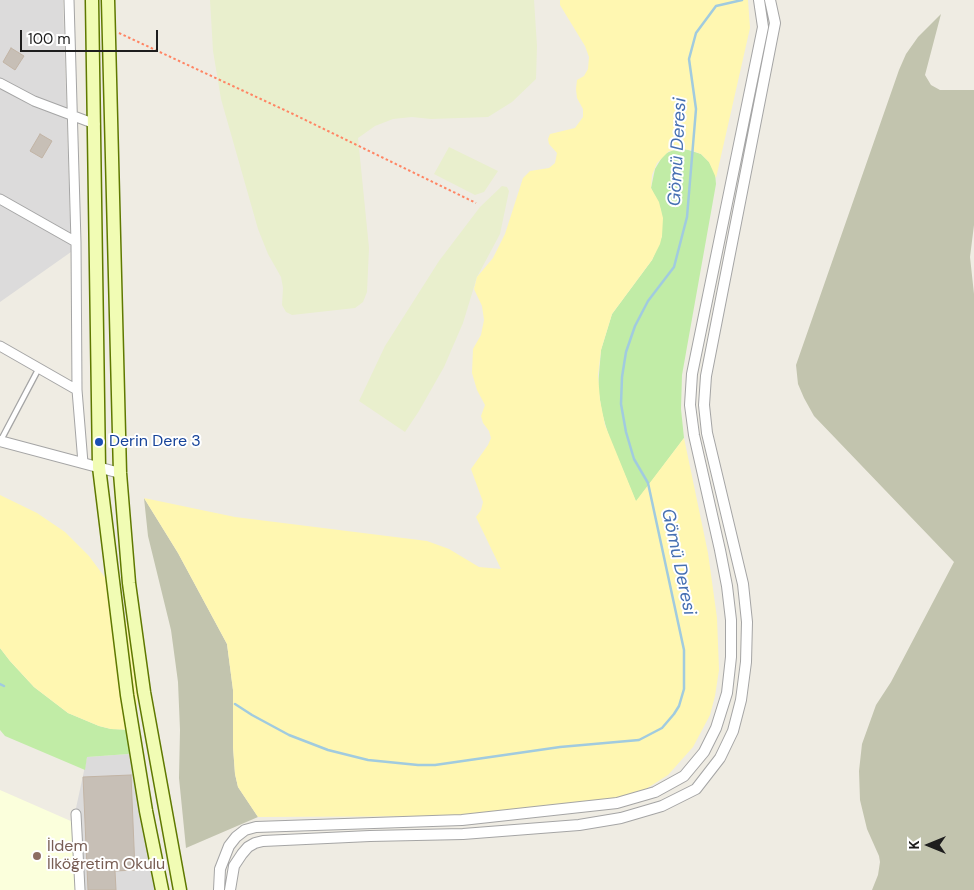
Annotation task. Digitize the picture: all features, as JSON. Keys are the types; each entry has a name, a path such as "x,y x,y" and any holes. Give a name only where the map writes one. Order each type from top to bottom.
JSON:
{"main road":[{"path":"92,0 99,467 127,695 146,810 162,890"},
{"path":"108,0 120,473 129,583 144,692 180,890"}],"street":[{"path":"69,0 76,242 77,390 83,463"},
{"path":"219,890 220,869 229,846 245,830 256,827 462,820 617,803 655,792 684,776 704,752 716,728 727,693 731,620 720,550 694,435 690,405 692,374 764,28 759,0"},
{"path":"230,890 234,866 242,854 255,843 263,840 463,834 579,825 621,818 662,806 696,789 720,758 733,731 741,700 746,662 746,622 743,584 707,433 704,395 706,376 775,23 770,0"},
{"path":"0,83 34,101 95,124"},
{"path":"0,199 76,242"},
{"path":"0,346 77,390"},
{"path":"0,441 120,473"},
{"path":"76,814 80,890"}],"lane":[{"path":"0,441 39,368"}],"path":[{"path":"108,29 293,114 476,203"}],"shaded area":[{"path":"0,0 63,0 71,252 0,302"},
{"path":"210,0 534,0 537,46 536,79 512,102 488,117 431,119 412,117 393,119 375,126 358,138 369,248 367,292 363,302 355,308 292,315 286,312 282,305 283,288 281,277 268,254 258,229 221,99 213,51"},
{"path":"941,14 925,75 931,85 940,90 974,90 974,225 970,257 974,294 974,890 872,890 878,875 880,862 867,829 860,800 859,771 862,744 876,705 891,682 954,562 814,416 798,384 796,365 899,70 906,54 918,37"},
{"path":"449,147 498,171 484,192 475,195 434,174"},
{"path":"502,186 507,187 509,191 500,234 477,277 463,323 444,367 405,432 359,401 385,346 439,261 480,207"},
{"path":"144,498 178,553 227,644 233,690 235,774 238,787 258,817 186,848 179,778 178,682 171,630 148,536"},
{"path":"142,753 158,890 76,890 73,822 87,757"},
{"name":"İldem İlköğretim Okulu","path":"0,790 73,822 76,890 0,890"}],"green space":[{"path":"685,149 701,154 709,162 715,173 716,184 682,375 681,409 684,438 636,502 609,437 602,413 598,387 601,350 612,314 652,260 662,236 661,210 651,188 655,169 664,154 674,150"},
{"path":"0,648 34,687 68,713 99,726 111,729 135,730 142,753 87,757 85,770 5,736 0,730"}],"sand":[{"path":"560,0 748,0 750,28 716,178 709,162 701,154 691,150 679,149 669,151 657,163 652,175 651,188 659,202 663,218 660,244 652,260 612,314 601,350 598,375 605,425 636,501 684,438 708,553 717,618 719,670 710,715 693,747 668,775 641,792 619,797 586,803 448,816 258,817 238,787 235,774 233,690 227,644 178,553 144,498 235,517 427,541 449,549 479,567 501,569 476,517 481,510 483,502 471,469 491,438 481,416 485,405 477,390 472,373 473,349 481,335 484,320 482,306 474,289 477,277 493,258 505,234 523,178 530,171 549,168 555,163 557,153 549,144 550,134 575,128 583,117 583,109 577,98 576,89 577,80 584,76 588,69 589,57 585,46 560,5"},
{"path":"0,495 37,513 65,532 89,556 109,583 123,612 133,644 138,690 135,730 111,729 99,726 68,713 34,687 0,648"}],"building":[{"path":"11,48 24,56 15,70 3,62"},
{"path":"40,134 52,141 42,158 30,151"},
{"path":"131,775 135,870 115,871 116,890 88,890 83,777"}],"waterway":[{"name":"Gömü Deresi","path":"235,704 289,735 328,750 368,760 418,765 435,765 560,747 639,740 662,728 674,714 679,706 684,689 684,650 648,483 634,459 626,432 621,404 622,377 626,352 635,326 648,301 674,267 687,217 696,109 689,59 696,33 716,6 742,0"},
{"name":"Gömü Deresi","path":"0,684 4,686"}],"place":[{"name":"Derin Dere 3","path":"99,442"},
{"name":"İldem İlköğretim Okulu","path":"37,856"}]}
